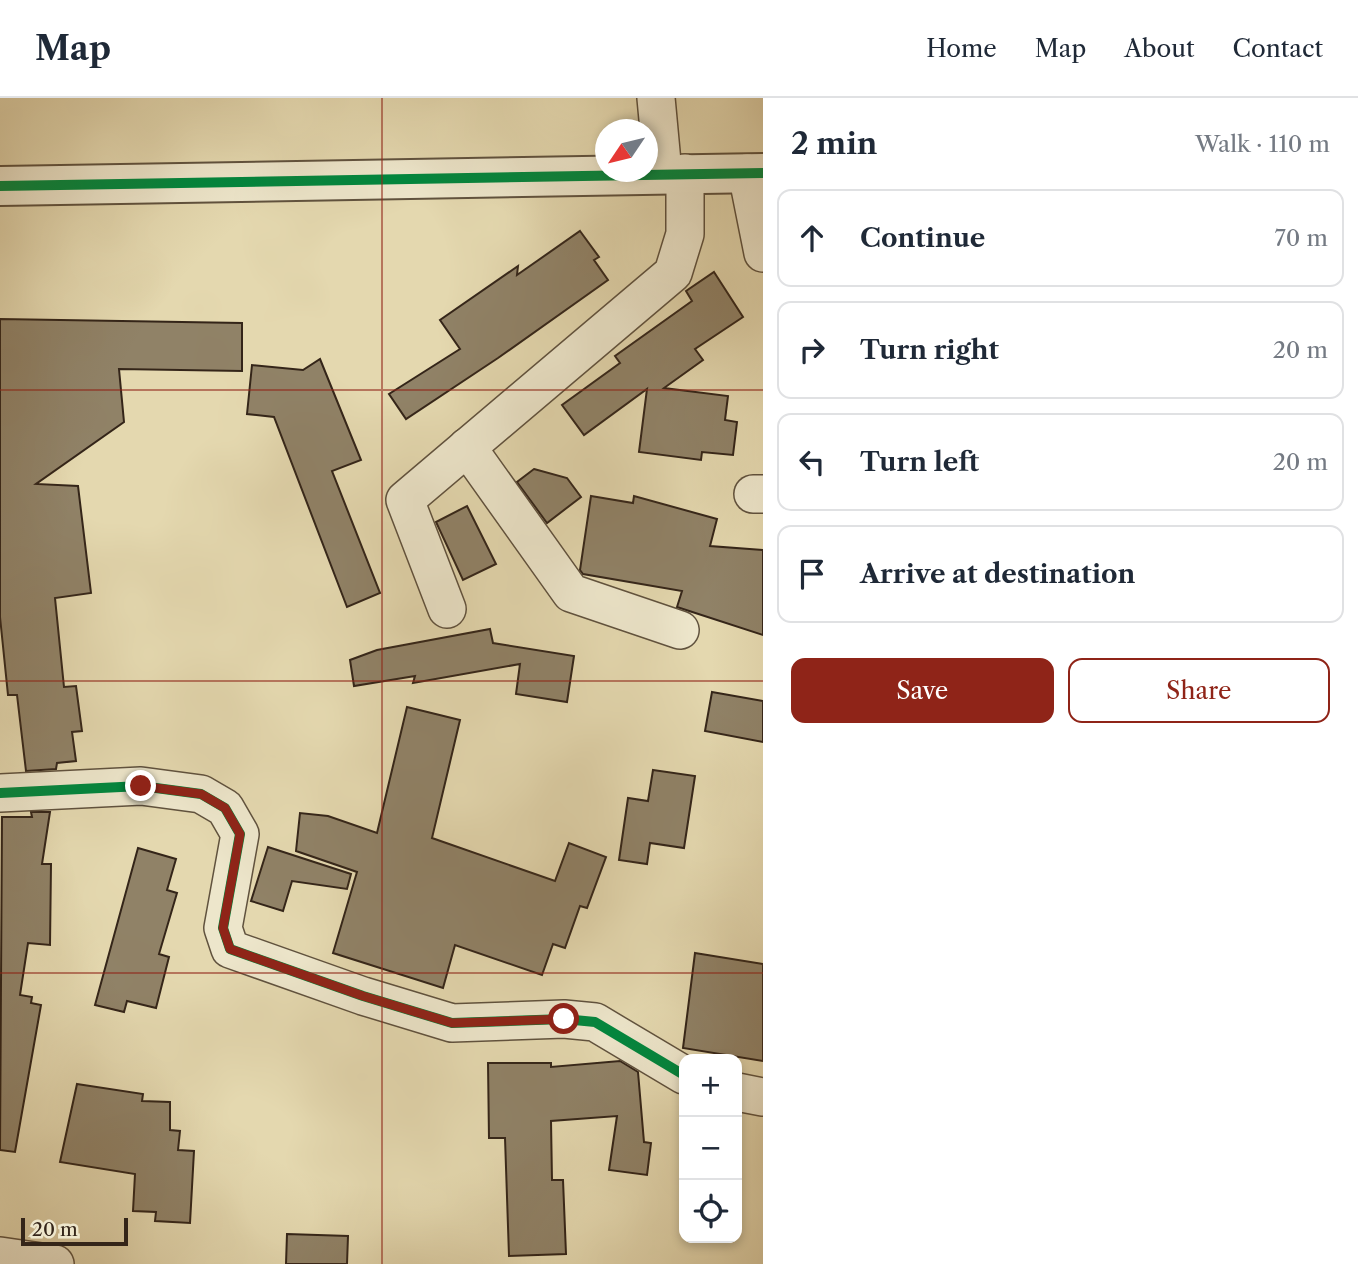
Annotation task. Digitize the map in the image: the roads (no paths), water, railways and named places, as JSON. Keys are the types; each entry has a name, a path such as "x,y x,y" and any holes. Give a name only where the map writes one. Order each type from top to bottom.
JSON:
{"street":[{"path":"447,609 405,500 673,273 685,234 656,98"},
{"path":"0,186 755,173 763,253"},
{"path":"467,447 571,593 680,631"},
{"path":"0,793 141,786 201,794 225,808 240,834 223,928 230,949 363,996 452,1023 564,1019 595,1022 679,1072"},
{"path":"742,1093 763,1097"},
{"path":"0,1256 55,1264"}]}
